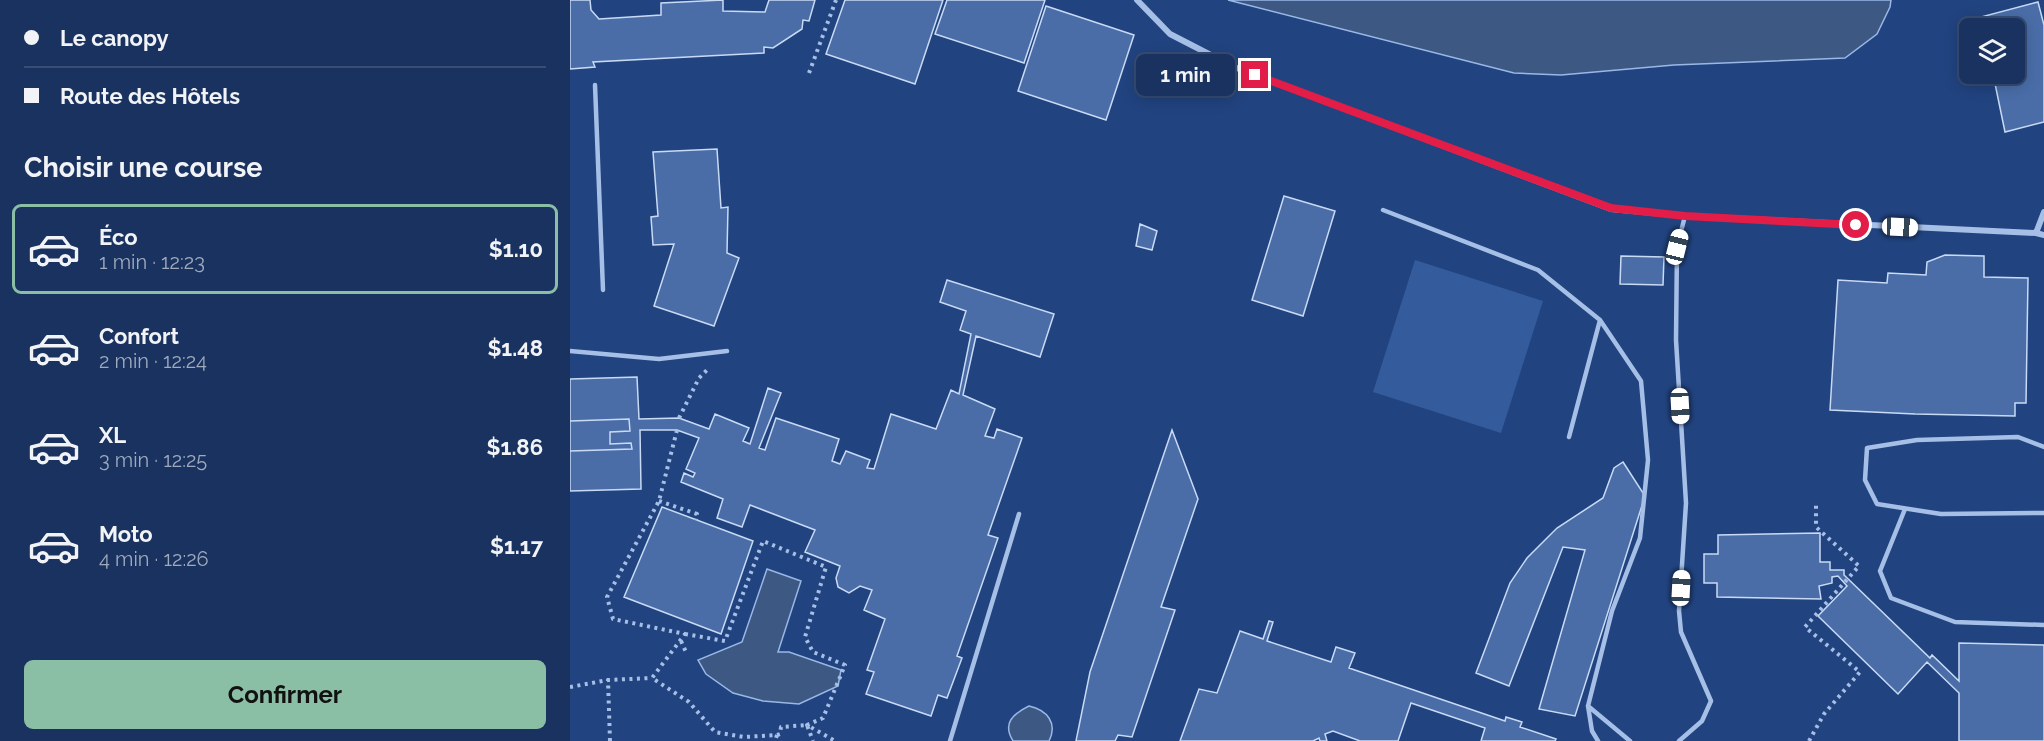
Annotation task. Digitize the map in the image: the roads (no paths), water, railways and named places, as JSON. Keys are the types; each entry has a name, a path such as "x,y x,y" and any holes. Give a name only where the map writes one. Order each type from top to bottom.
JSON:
{"street":[{"path":"1137,0 1170,34 1233,68 1611,208 1685,216 2044,235"},
{"path":"2036,233 2044,213"}],"lane":[{"path":"595,85 603,290"},
{"path":"1383,210 1538,270 1600,320 1641,381 1648,460 1640,537 1612,611 1588,706 1592,731 1598,741"},
{"path":"1679,741 1702,721 1711,701 1681,632 1679,611 1686,503 1676,340 1677,247 1685,216"},
{"path":"1569,436 1600,320"},
{"path":"570,351 659,359 727,351"},
{"path":"2044,447 2018,437 1917,440 1867,448 1865,480 1877,504 1941,514 2044,513"},
{"path":"1905,509 1880,571 1891,598 1955,622 2044,625"},
{"path":"950,741 1019,513"},
{"path":"1588,706 1630,741"}]}
